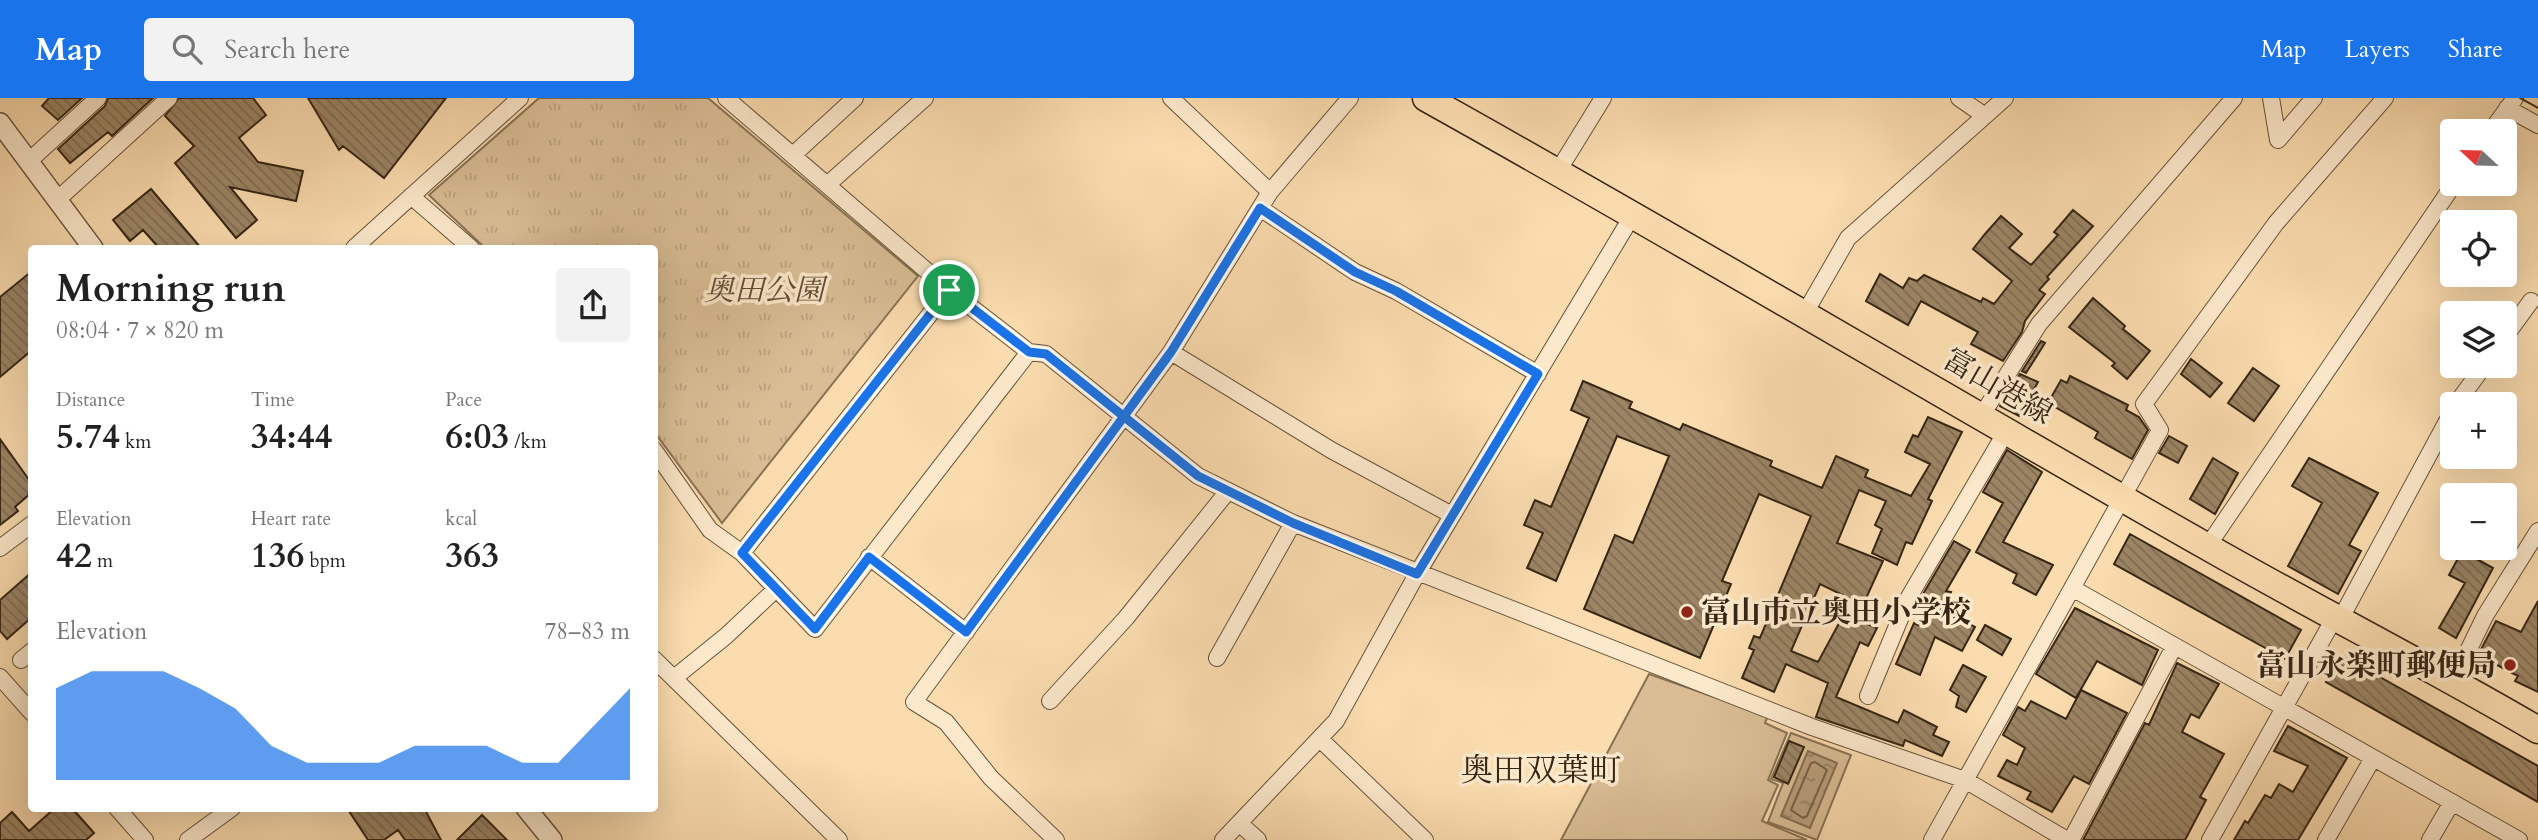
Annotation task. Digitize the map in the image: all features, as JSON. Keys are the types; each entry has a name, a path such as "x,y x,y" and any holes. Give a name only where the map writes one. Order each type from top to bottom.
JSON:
{"main road":[{"name":"富山港線","path":"1426,98 1634,213 2207,547 2454,680 2538,730"}],"street":[{"path":"29,161 98,98"},
{"path":"57,200 169,98"},
{"path":"357,245 520,98"},
{"path":"726,98 949,290 1029,352 1046,354 1198,476 1293,523 1417,574 1812,727 1965,780 2069,840 2174,647"},
{"path":"793,155 855,98"},
{"path":"827,185 925,98"},
{"path":"1171,98 1270,192"},
{"path":"1056,840 991,778 946,722 914,702 1171,352 1270,192 1350,98"},
{"path":"1558,171 1603,98"},
{"path":"1959,98 1985,116"},
{"path":"1805,313 1848,239 2005,98"},
{"path":"1982,415 2039,324 2234,98"},
{"path":"2271,98 2278,140 2314,98"},
{"path":"1932,840 2160,430 2144,404 2276,223 2385,98"},
{"path":"2500,119 2511,103 2538,125"},
{"path":"0,123 91,245"},
{"path":"411,196 468,245"},
{"path":"2207,547 2446,196"},
{"path":"1260,208 1355,272 1396,291 1538,374"},
{"path":"1223,840 1321,740 1336,721 1417,574 1634,213"},
{"path":"742,553 949,290"},
{"path":"2517,320 2531,301"},
{"path":"658,456 710,530 742,553 815,629 1029,352"},
{"path":"1171,352 1331,450 1452,515"},
{"path":"1868,696 1909,597 2007,430"},
{"path":"2210,840 2339,617 2440,434"},
{"path":"1050,701 1126,618 1228,491"},
{"path":"1217,658 1293,523"},
{"path":"0,548 28,527"},
{"path":"2454,680 2485,616 2538,531"},
{"path":"869,557 966,632"},
{"path":"2072,588 2519,840"},
{"path":"674,678 726,636 776,589"},
{"path":"658,663 839,840"},
{"path":"0,677 28,708"},
{"path":"1321,740 1425,840"},
{"path":"2326,840 2373,758"},
{"path":"2430,840 2452,802"},
{"path":"120,812 145,840"},
{"path":"188,840 226,812"},
{"path":"529,812 548,839"},
{"path":"1239,823 1258,840"}],"green space":[{"name":"奥田公園","path":"539,98 708,98 918,276 722,523 658,437 658,245 482,245 429,195"},
{"path":"1649,674 1768,716 1765,723 1787,733 1768,780 1778,785 1762,821 1807,840 1561,840"},
{"path":"1791,733 1851,755 1817,840 1768,822 1783,783 1771,779"}],"water":[{"path":"1808,751 1837,763 1810,828 1781,816"}],"building":[{"path":"49,98 82,98 58,120 42,106"},
{"path":"108,98 153,98 112,136 108,132 70,163 58,149 105,106"},
{"path":"179,98 253,98 266,115 239,138 258,162 303,171 296,201 230,187 257,220 236,238 175,163 194,146 165,116"},
{"path":"308,98 446,98 384,178 343,146 339,150"},
{"path":"151,189 198,245 156,245 143,230 130,241 113,220"},
{"path":"2073,210 2093,226 2047,277 2049,279 2039,290 2045,294 2025,321 2022,332 2003,361 1971,344 1978,332 1921,301 1908,325 1866,301 1880,274 1903,288 1909,278 1917,281 1924,275 1981,302 1983,298 1994,304 2012,281 1973,249 1985,234 2001,216 2022,234 2009,248 2031,265 2058,235 2054,232"},
{"path":"28,274 28,353 0,377 0,297"},
{"path":"2093,298 2125,326 2123,329 2150,351 2127,379 2112,366 2115,363 2069,327"},
{"path":"2041,341 2045,343 2026,373 2022,371"},
{"path":"2191,359 2222,383 2210,397 2181,374"},
{"path":"2253,368 2279,386 2254,421 2228,403"},
{"path":"2020,374 2038,382 2019,416 2000,406"},
{"path":"2070,376 2128,405 2126,410 2139,417 2148,430 2132,459 2095,438 2098,432 2048,403 2061,380 2067,383"},
{"path":"1583,381 1632,402 1629,408 1680,430 1683,424 1772,461 1770,466 1822,488 1836,456 1868,470 1865,477 1911,496 1930,464 1905,452 1913,435 1918,437 1928,417 1962,432 1928,499 1932,501 1912,544 1906,542 1897,565 1872,553 1882,529 1875,525 1886,501 1859,490 1837,543 1883,561 1863,605 1820,584 1791,651 1818,662 1844,614 1877,628 1868,646 1860,642 1836,697 1898,723 1904,710 1937,727 1933,735 1949,742 1942,756 1905,740 1903,746 1816,717 1828,683 1786,664 1774,692 1742,678 1754,650 1749,648 1754,636 1760,638 1811,516 1759,494 1722,581 1731,584 1700,658 1584,609 1615,535 1633,543 1669,456 1617,436 1556,581 1527,568 1543,533 1524,525 1535,500 1551,507 1589,418 1571,410"},
{"path":"2169,436 2187,446 2178,463 2159,453"},
{"path":"0,439 28,478 28,496 15,507 18,511 0,525"},
{"path":"2007,450 2042,472 2003,542 2053,565 2036,595 2013,583 2017,574 1976,552 2003,503 1983,492"},
{"path":"2213,458 2238,473 2215,514 2190,499"},
{"path":"2309,458 2378,493 2349,545 2361,551 2338,594 2288,566 2322,503 2292,486"},
{"path":"2130,534 2301,630 2285,659 2114,564"},
{"path":"1954,541 1970,550 1946,591 1951,592 1943,611 1975,627 1962,651 1935,637 1920,675 1896,664 1914,623 1918,625 1929,597 1923,594"},
{"path":"2457,560 2478,560 2493,568 2456,638 2439,628 2465,583 2449,575"},
{"path":"28,576 28,621 7,639 0,631 0,600"},
{"path":"2538,601 2538,692 2515,681 2518,676 2478,655 2496,621 2521,632"},
{"path":"2075,608 2158,650 2142,685 2097,661 2076,698 2036,674"},
{"path":"1985,625 2011,639 2002,655 1977,640"},
{"path":"2341,655 2538,766 2538,802 2326,682"},
{"path":"2177,663 2219,684 2199,718 2191,714 2182,732 2224,754 2200,797 2206,800 2185,840 2083,840 2145,723 2149,725"},
{"path":"1963,665 1986,677 1966,712 1956,707 1959,696 1950,690"},
{"path":"2081,690 2127,713 2089,784 2074,776 2052,812 2027,799 2031,792 1998,776 2007,760 2017,765 2025,748 2003,735 2018,707 2025,711 2031,701 2066,719"},
{"path":"2288,726 2347,758 2298,840 2234,840 2265,795 2271,798 2279,784 2293,792 2308,766 2274,751"},
{"path":"1789,741 1804,747 1788,784 1774,777"},
{"path":"12,812 29,831 50,812 76,812 94,833 86,840 0,840 0,823"},
{"path":"350,812 426,812 441,840 405,840 398,830 384,840 368,840"},
{"path":"482,815 507,840 457,840"}],"tram line":[{"path":"2520,98 2538,108"}],"place":[{"name":"富山市立奥田小学校","path":"1687,612"},
{"name":"富山永楽町郵便局","path":"2510,665"}],"district":[{"name":"奥田双葉町","path":"1541,770"}],"route":[{"path":"949,290 742,553 815,629 869,557 966,632 1073,485 1124,417 1171,352 1260,208 1355,272 1396,291 1538,374 1417,574 1293,523 1198,476 1124,417 1046,354 1029,352 949,290"}]}
